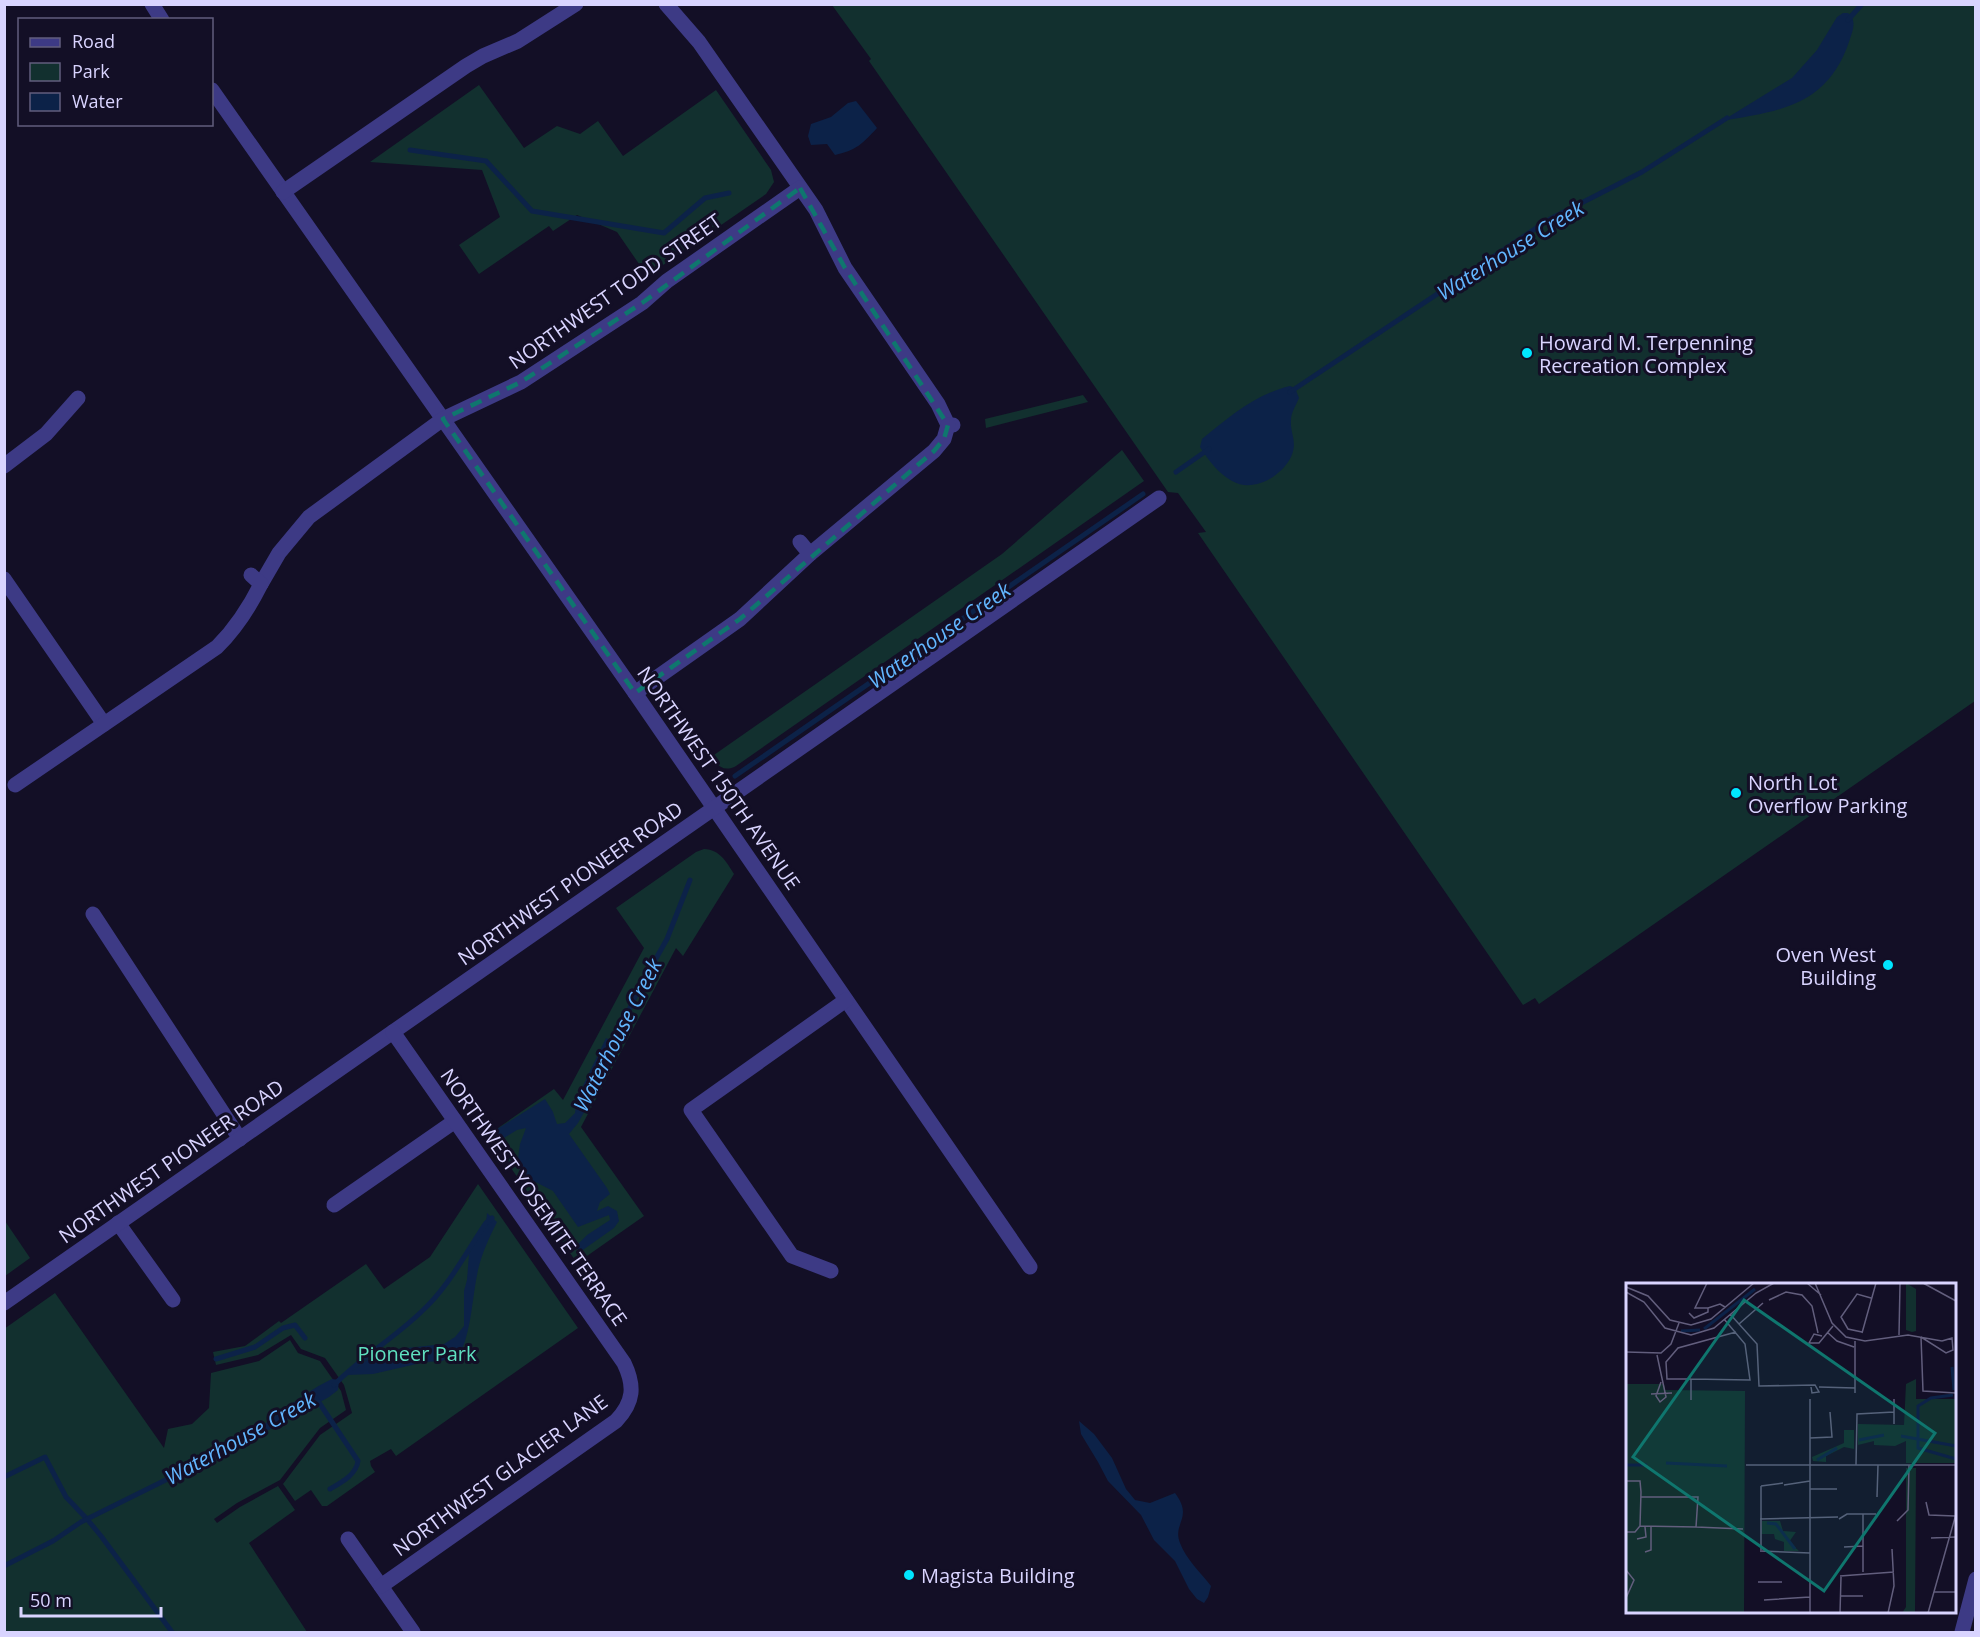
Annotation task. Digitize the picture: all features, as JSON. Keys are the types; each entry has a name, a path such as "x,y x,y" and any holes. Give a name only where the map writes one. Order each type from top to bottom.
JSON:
{"street":[{"path":"152,4 161,18"},
{"path":"283,192 466,66 518,41 576,4"},
{"path":"635,693 740,619 805,548 934,451 944,439 950,425 845,268 825,226 800,188 699,42 666,4"},
{"name":"NORTHWEST 150TH AVENUE","path":"213,91 715,808 1030,1267"},
{"name":"NORTHWEST TODD STREET","path":"15,785 217,647 243,617 256,579 309,517 443,419 521,382 642,303 667,281 800,188"},
{"path":"4,466 46,434 78,398"},
{"name":"NORTHWEST PIONEER ROAD","path":"4,1303 1159,498"},
{"path":"4,579 104,724"},
{"path":"93,914 240,1139"},
{"path":"831,1271 792,1256 691,1110 846,1000"},
{"name":"NORTHWEST YOSEMITE TERRACE","path":"393,1032 624,1364 630,1376 632,1390"},
{"path":"334,1205 455,1120"},
{"path":"118,1223 173,1300"},
{"name":"NORTHWEST GLACIER LANE","path":"381,1586 616,1421 629,1404 632,1390"},
{"path":"348,1539 413,1632"},
{"path":"1962,1632 1976,1579"}],"highlighted area":[{"path":"800,188 845,268 948,425 944,439 934,451 740,619 635,693 443,419 521,382 642,303"}],"green space":[{"name":"Howard M. Terpenning Recreation Complex","path":"832,5 1975,5 1975,701 1539,1004 1535,998 1523,1005 1198,533 1206,532 1178,493 1168,492"},
{"path":"479,85 524,148 557,126 580,134 598,121 623,156 716,90 771,170 774,182 766,194 648,277 617,232 577,215 553,231 549,226 479,274 459,245 500,217 482,170 370,162"},
{"path":"1083,395 1088,402 986,428 985,419"},
{"path":"1122,450 1144,481 736,766 725,768 714,761 711,757 1002,554"},
{"path":"704,849 718,854 734,874 683,956 676,948 581,1127 644,1216 577,1263 488,1135 554,1089 563,1100 644,948 616,908 696,852"},
{"name":"Pioneer Park","path":"478,1184 578,1328 396,1456 391,1449 370,1461 375,1472 327,1506 322,1506 311,1490 295,1501 283,1484 320,1435 352,1413 344,1385 325,1358 301,1349 291,1335 258,1355 216,1365 213,1352 245,1346 366,1264 384,1289 430,1257"},
{"path":"5,1221 30,1258 4,1276"},
{"path":"55,1293 164,1448 168,1429 192,1424 209,1408 211,1373 259,1361 290,1340 298,1353 320,1361 341,1391 346,1410 320,1428 280,1480 237,1503 214,1519 217,1523 278,1486 295,1510 249,1543 307,1632 5,1632 4,1329"}],"water":[{"path":"1843,13 1851,16 1853,27 1840,63 1828,80 1799,102 1763,113 1722,121 1792,78 1817,50 1837,17"},
{"path":"856,101 877,128 859,146 835,155 827,144 811,145 808,136 811,124 831,117 848,103"},
{"path":"1290,386 1295,388 1299,398 1291,417 1294,447 1291,457 1281,471 1257,484 1240,484 1227,478 1214,466 1200,447 1202,439 1254,400"},
{"path":"606,1038 614,1042 618,1048 578,1123 569,1134 610,1194 600,1202 597,1211 608,1206 617,1211 619,1221 614,1228 580,1252 576,1246 587,1235 610,1220 609,1215 578,1227 553,1191 524,1176 518,1158 526,1128 517,1130 496,1143 492,1143 490,1138 494,1131 545,1099 557,1124 565,1123 575,1113 577,1098"},
{"path":"487,1213 497,1222 480,1264 470,1322 461,1352 442,1361 425,1362 373,1374 347,1375 367,1360 388,1350 444,1344 455,1337 464,1326 464,1291 469,1254 486,1223"},
{"path":"332,1379 339,1380 338,1390 329,1397 213,1460 209,1455 235,1438 258,1429 304,1395"},
{"path":"1079,1421 1094,1434 1112,1458 1126,1489 1135,1500 1150,1503 1175,1493 1183,1509 1178,1536 1180,1543 1190,1560 1211,1586 1204,1603 1197,1599 1189,1589 1175,1561 1154,1540 1141,1515 1108,1481 1081,1434"}],"waterway":[{"name":"Waterhouse Creek","path":"1848,20 1862,4"},
{"name":"Waterhouse Creek","path":"1290,392 1550,219 1642,172 1727,118"},
{"path":"410,150 486,161 532,211 664,233 705,198 729,193"},
{"name":"Waterhouse Creek","path":"1176,472 1209,449"},
{"name":"Waterhouse Creek","path":"735,776 1143,494"},
{"name":"Waterhouse Creek","path":"611,1047 640,987 667,939 690,880"},
{"name":"Waterhouse Creek","path":"334,1385 430,1303 448,1282 486,1223 492,1218"},
{"path":"216,1359 255,1347 283,1328 295,1325 305,1338"},
{"path":"316,1398 358,1461 351,1474 330,1489"},
{"name":"Waterhouse Creek","path":"4,1566 53,1541 81,1522 216,1455"},
{"path":"4,1477 45,1457 66,1497 101,1536 172,1632"}],"place":[{"name":"Howard M. Terpenning Recreation Complex","path":"1527,353"},
{"name":"North Lot Overflow Parking","path":"1736,793"},
{"name":"Oven West Building","path":"1888,965"},
{"name":"Magista Building","path":"909,1575"}]}
